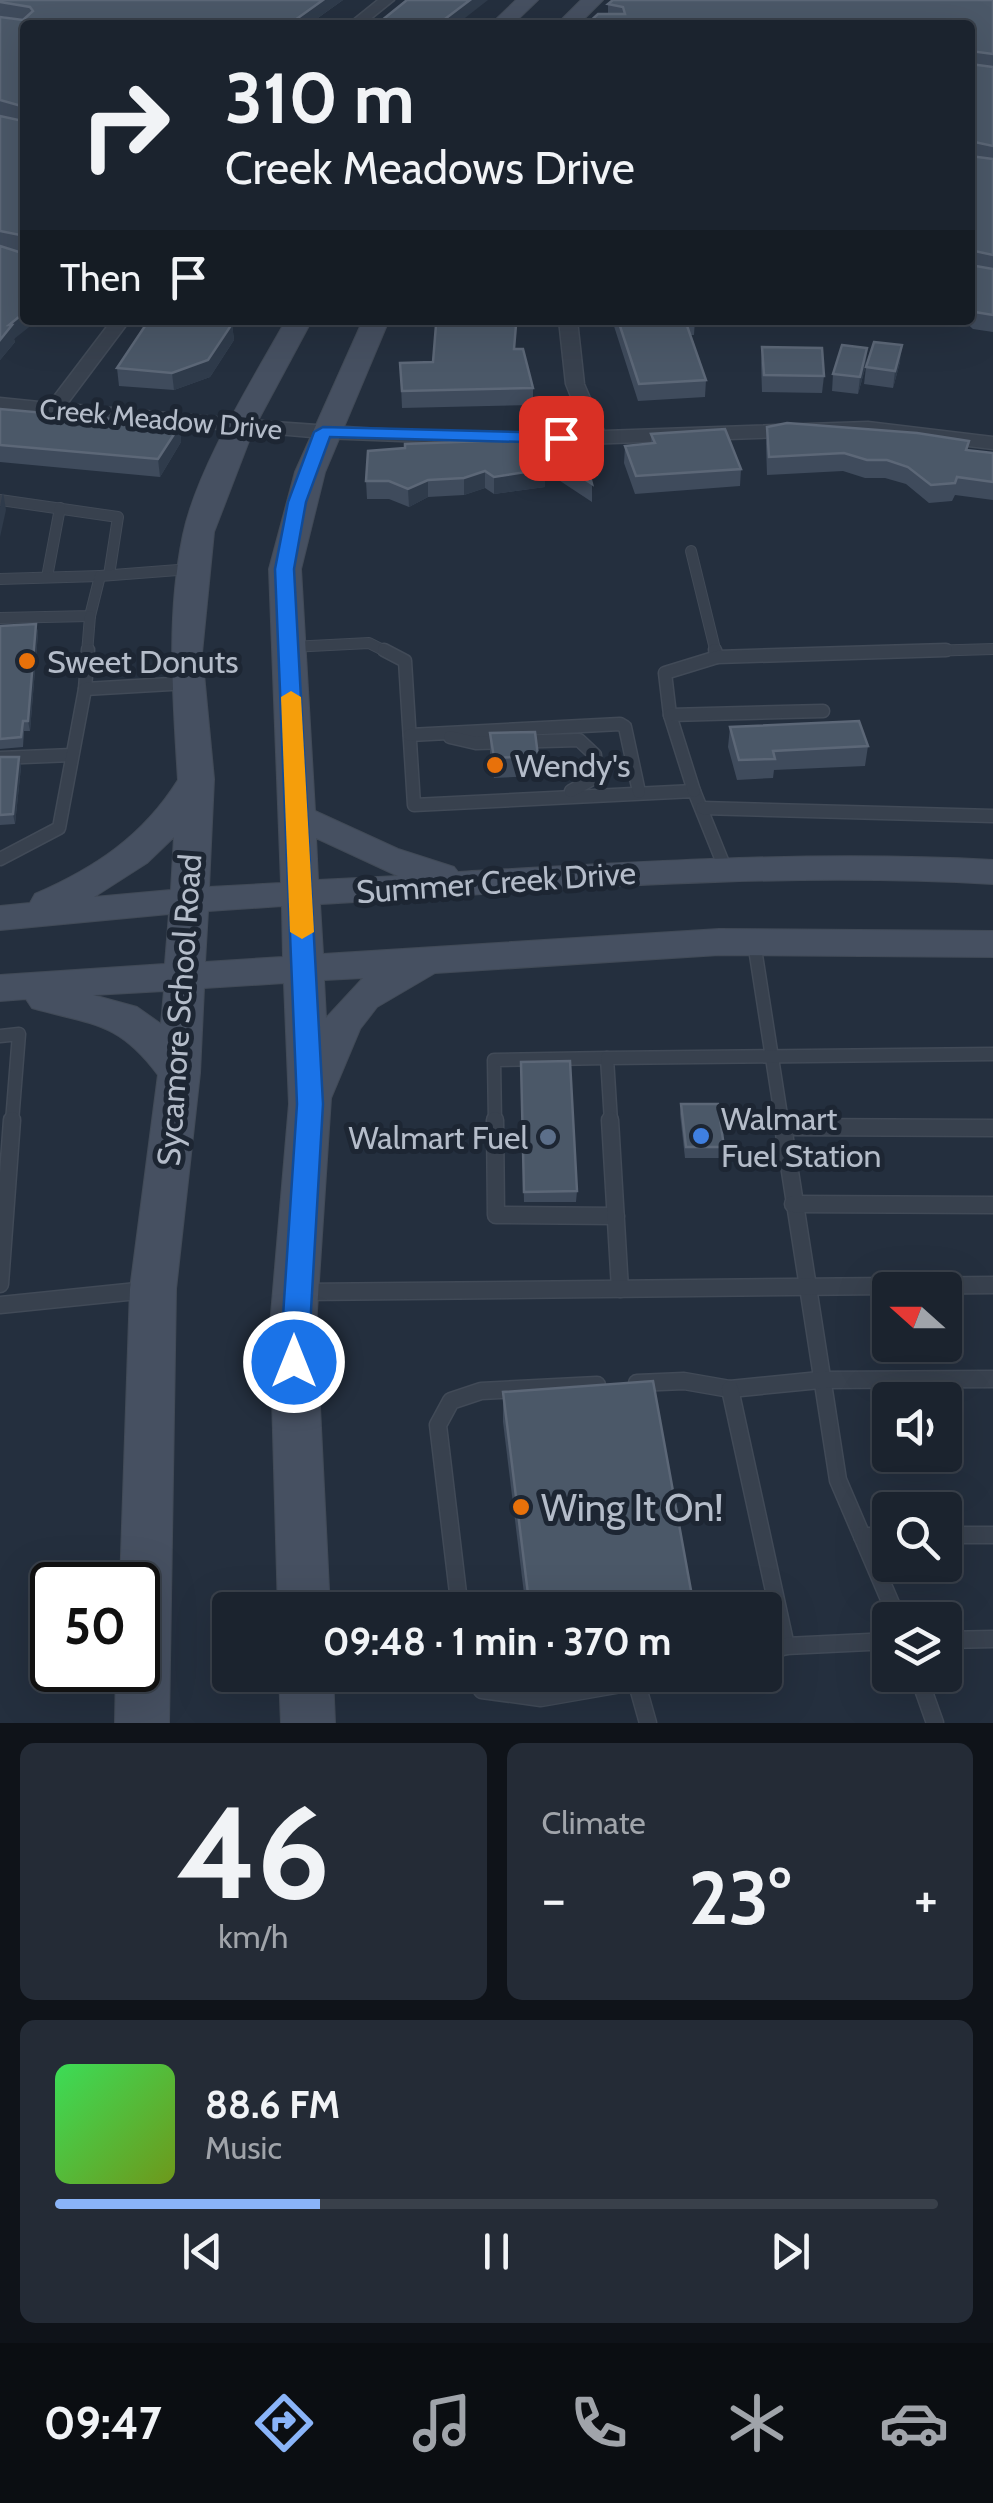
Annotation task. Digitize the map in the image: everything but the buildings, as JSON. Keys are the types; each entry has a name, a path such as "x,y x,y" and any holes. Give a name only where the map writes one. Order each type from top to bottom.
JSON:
{"main road":[{"path":"506,20 528,0"},
{"path":"571,20 593,0"},
{"name":"Sycamore School Road","path":"142,1723 153,1290 178,1073 196,779 184,653 199,532 240,428 295,325"},
{"path":"303,1592 295,1292 310,1104 285,569 297,502 323,432 374,325"},
{"path":"6,918 102,879 134,857 161,833 196,779"},
{"path":"296,816 334,830 367,852 418,872 483,883"},
{"name":"Summer Creek Drive","path":"6,918 188,900 725,868 888,866 993,872"},
{"path":"0,988 450,957 754,942 993,944"},
{"path":"310,1104 342,1018 368,993 398,974 450,957"},
{"path":"0,988 113,1011 143,1026 178,1073"},
{"path":"307,1692 308,1723"}],"street":[{"path":"361,20 387,0"},
{"path":"53,410 116,325"},
{"path":"569,325 575,384 596,436"},
{"name":"Creek Meadow Drive","path":"0,404 240,428 526,440 868,428 993,443"}],"lane":[{"path":"0,500 118,517 90,616 86,689 60,828 0,859"},
{"path":"47,577 60,508"},
{"path":"691,551 717,657"},
{"path":"0,579 195,569"},
{"path":"0,618 90,616"},
{"path":"288,647 369,643 405,662 414,805 694,791"},
{"path":"725,868 694,791 670,714 664,672 717,657 993,649"},
{"path":"86,689 188,683"},
{"path":"670,714 823,711"},
{"path":"410,735 620,724 625,727 638,792"},
{"path":"434,734 476,742 579,740 594,749 598,762 596,777 582,788 549,796"},
{"path":"0,758 72,755"},
{"path":"702,808 993,816"},
{"path":"754,942 838,1480 890,1602"},
{"path":"0,1036 18,1034 0,1284"},
{"path":"616,1216 496,1215 494,1060 993,1054"},
{"path":"606,1058 620,1289"},
{"path":"784,1127 993,1128"},
{"path":"793,1204 993,1204"},
{"path":"295,1292 993,1285"},
{"path":"0,1305 153,1290"},
{"path":"458,1592 438,1424 451,1401 482,1390 684,1381 730,1388 820,1380 993,1380"},
{"path":"730,1388 786,1646"},
{"path":"962,1535 993,1535"},
{"path":"862,1536 872,1536"},
{"path":"962,1640 993,1639"},
{"path":"782,1647 872,1642"},
{"path":"496,1692 540,1698 582,1692"},
{"path":"639,1692 648,1723"},
{"path":"924,1692 935,1723"}],"slow traffic":[{"path":"291,697 302,932"}],"place":[{"name":"Sweet Donuts","path":"27,661"},
{"name":"Wendy's","path":"495,765"},
{"name":"Walmart Fuel Station","path":"701,1136"},
{"name":"Walmart Fuel","path":"548,1137"},
{"name":"Wing It On!","path":"521,1507"}],"route":[{"path":"294,1362 293,1326 310,1104 285,569 297,502 323,432 561,438"}]}
